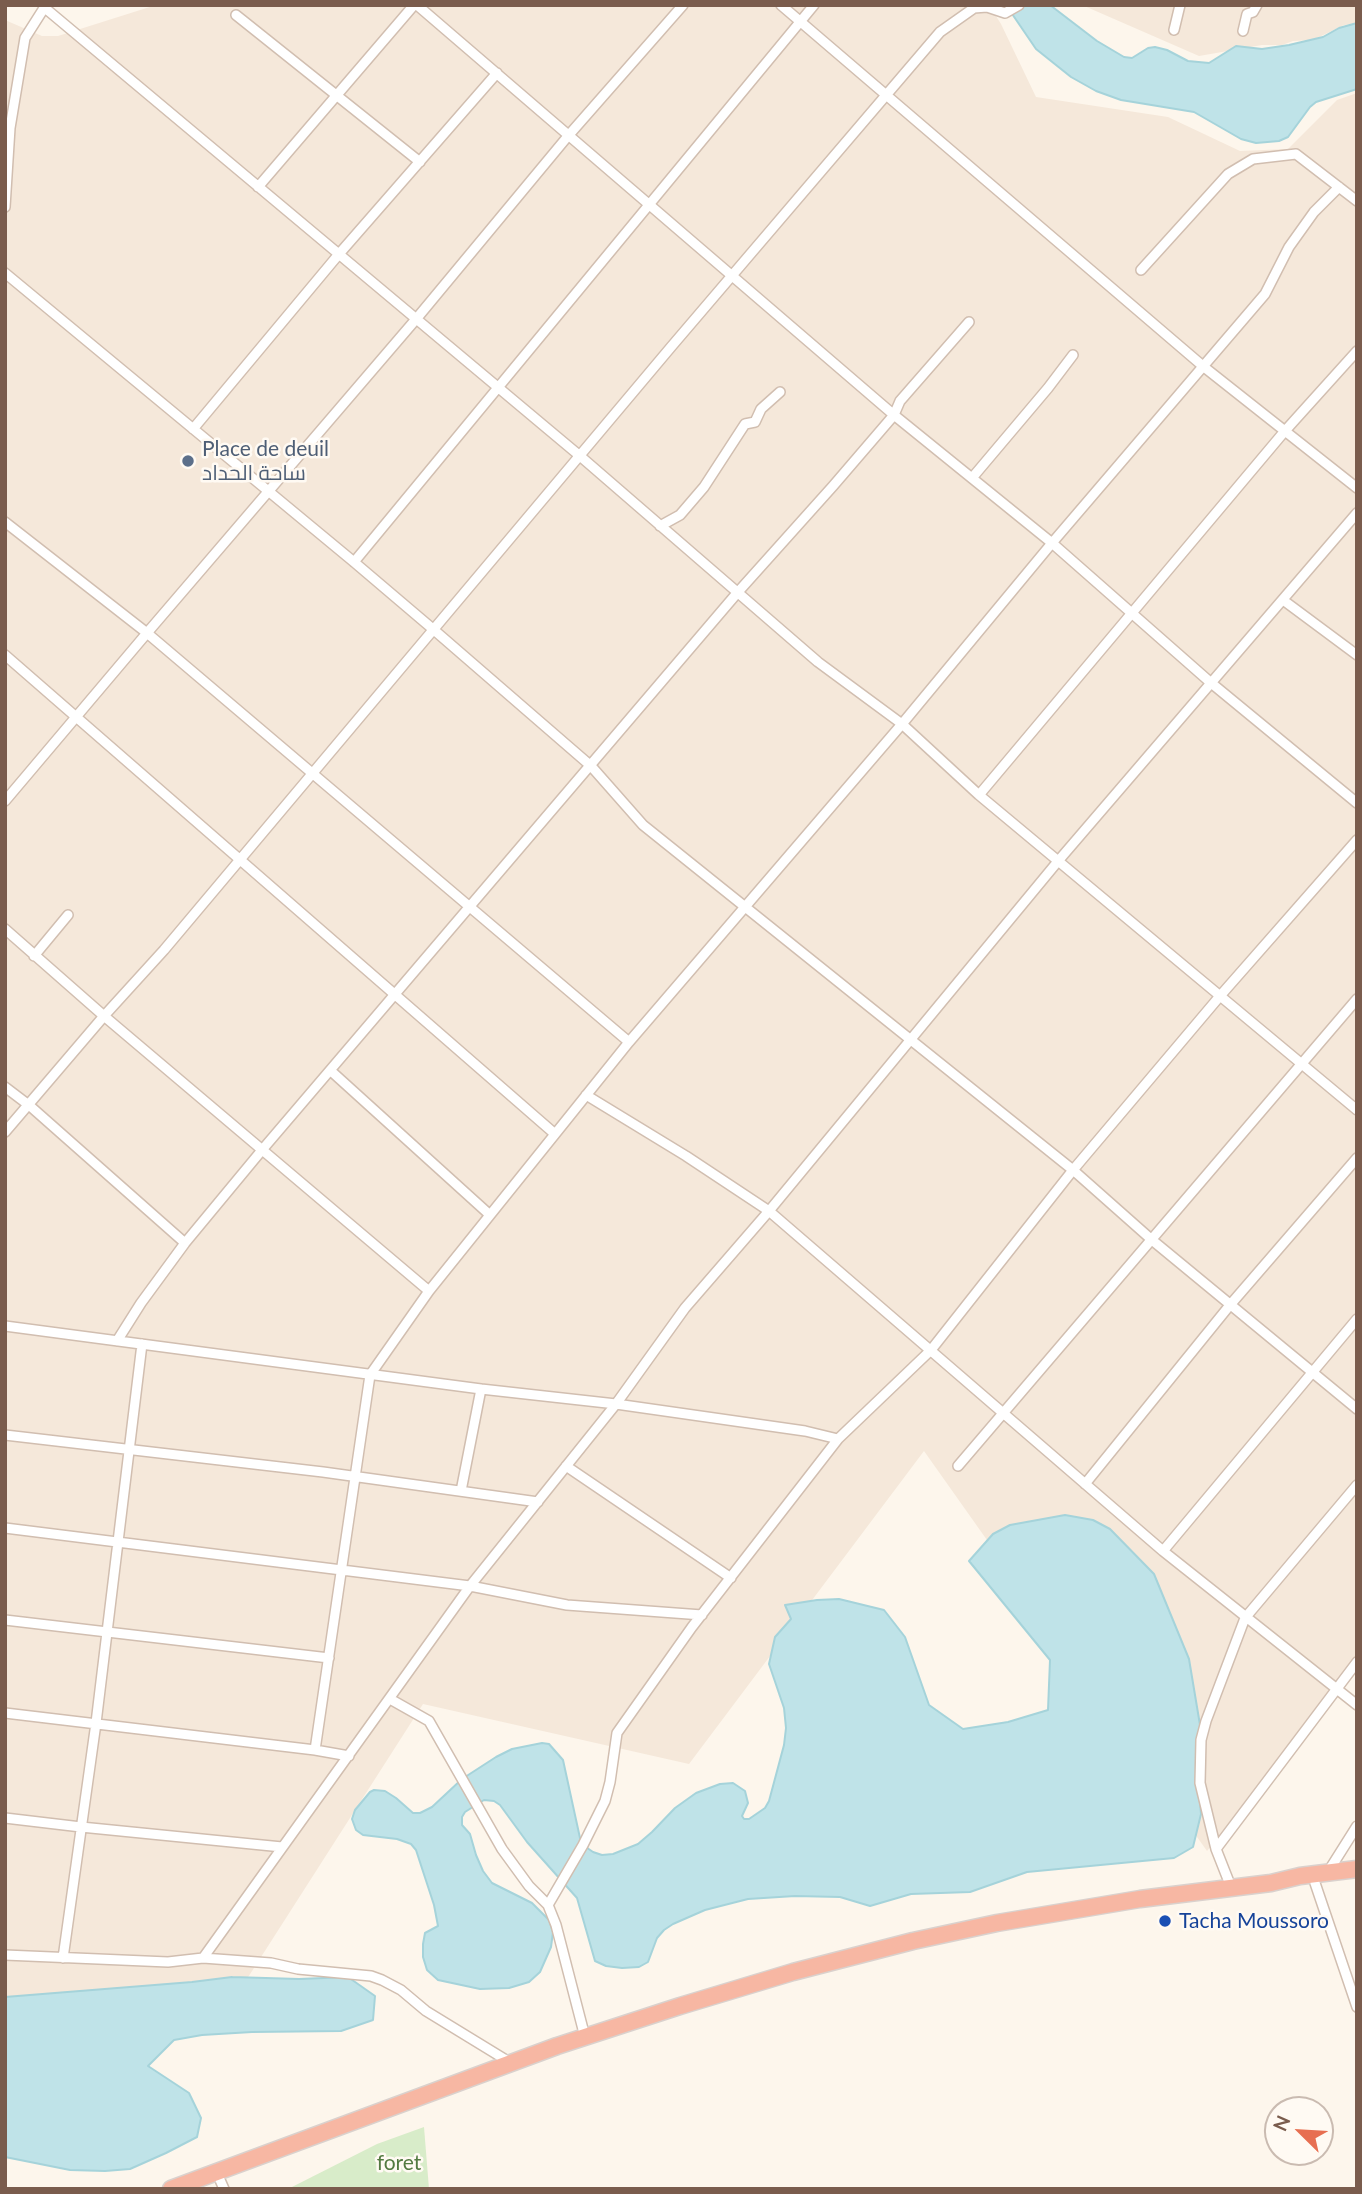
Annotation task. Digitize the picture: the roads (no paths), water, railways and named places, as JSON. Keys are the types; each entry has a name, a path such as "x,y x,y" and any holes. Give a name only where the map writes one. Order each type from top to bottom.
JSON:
{"highway":[{"path":"171,2189 511,2063 744,1986 913,1941 1060,1912 1231,1887 1321,1878 1357,1869"},
{"path":"1321,1878 1357,1880"}],"street":[{"path":"258,187 416,5 894,415 1052,543 1210,682 1357,803"},
{"path":"5,801 417,318 568,136 683,5"},
{"path":"781,5 1203,367 1357,488"},
{"path":"354,562 814,5"},
{"path":"5,1132 164,950 940,32 974,8 987,7 1005,13 1019,5"},
{"path":"1174,30 1180,5"},
{"path":"1243,31 1247,15 1253,12 1257,5"},
{"path":"5,207 10,128 25,38 46,6 499,387 818,662 902,724 979,795 1357,1110"},
{"path":"236,15 420,162"},
{"path":"193,429 339,254 497,73"},
{"path":"1140,270 1228,174 1253,159 1296,154 1357,201"},
{"path":"315,1750 370,1375 429,1291 629,1042 1265,294 1289,247 1314,212 1339,187"},
{"path":"5,273 354,562 591,766 642,825 1073,1170 1152,1240 1357,1409"},
{"path":"117,1341 185,1243 262,1150 738,592 894,415 900,401 969,322"},
{"path":"979,795 1284,432 1357,351"},
{"path":"972,478 1073,355"},
{"path":"660,526 681,514 704,487 745,424 755,422 761,409 780,393"},
{"path":"203,1958 470,1586 617,1404 685,1308 769,1211 1059,860 1357,513"},
{"path":"5,522 147,633 629,1042"},
{"path":"1283,600 1357,655"},
{"path":"5,655 555,1134"},
{"path":"548,1905 605,1801 617,1733 702,1615 838,1439 931,1350 1073,1170 1220,996 1357,841"},
{"path":"34,956 68,915"},
{"path":"5,929 429,1291"},
{"path":"958,1466 1357,999"},
{"path":"331,1071 490,1215"},
{"path":"5,1087 185,1243"},
{"path":"586,1095 769,1211 1163,1551 1357,1705"},
{"path":"1085,1484 1230,1305 1357,1158"},
{"path":"1163,1551 1357,1319"},
{"path":"5,1326 370,1375 617,1404 805,1431 838,1439"},
{"path":"63,1958 108,1631 142,1344"},
{"path":"461,1491 481,1389"},
{"path":"5,1435 355,1476 538,1502"},
{"path":"566,1466 731,1578"},
{"path":"1231,1887 1216,1849 1200,1783 1201,1740 1206,1721 1245,1618 1357,1485"},
{"path":"5,1528 470,1586 566,1605 702,1615"},
{"path":"5,1620 329,1658"},
{"path":"1216,1849 1357,1662"},
{"path":"390,1699 429,1721 502,1849 518,1873 548,1905 556,1925 585,2037"},
{"path":"5,1713 349,1756"},
{"path":"5,1818 282,1847"},
{"path":"1357,1826 1321,1878 1357,2007"},
{"path":"5,1955 168,1962 203,1958 271,1963 298,1969 371,1976 401,1990 426,2011 511,2063"},
{"path":"217,2173 224,2189"}],"water":[{"path":"1006,5 1050,5 1097,41 1124,57 1132,58 1148,48 1155,47 1188,61 1209,63 1236,46 1262,49 1289,45 1323,37 1339,28 1357,23 1357,89 1316,102 1288,137 1279,141 1256,143 1241,139 1194,112 1121,100 1096,91 1071,77 1036,49"},
{"path":"1065,1515 1093,1520 1110,1529 1154,1574 1189,1659 1200,1725 1198,1779 1201,1814 1193,1847 1174,1858 1027,1872 970,1892 911,1894 870,1906 840,1897 748,1899 705,1910 673,1924 657,1938 648,1962 639,1967 622,1968 595,1961 577,1898 527,1842 500,1805 484,1800 465,1812 462,1825 470,1834 483,1871 492,1883 532,1903 549,1920 553,1932 551,1947 540,1972 529,1982 509,1988 480,1989 438,1980 427,1970 423,1944 425,1933 438,1926 434,1905 416,1850 411,1844 397,1839 363,1835 356,1830 352,1819 355,1810 370,1792 385,1791 413,1813 420,1813 432,1807 462,1779 496,1757 512,1749 542,1743 549,1744 563,1760 580,1838 583,1845 593,1852 613,1854 638,1844 675,1808 696,1793 720,1784 733,1783 745,1791 748,1803 742,1816 749,1819 765,1808 769,1801 784,1745 784,1708 769,1664 775,1637 791,1619 785,1605 817,1600 839,1599 884,1610 905,1637 929,1705 963,1729 1008,1722 1048,1710 1050,1660 969,1561 993,1534 1010,1525"},
{"path":"232,1977 348,1977 375,1996 373,2020 341,2031 252,2032 202,2035 174,2040 148,2066 189,2093 201,2118 197,2137 130,2169 70,2170 5,2157 5,1997"}],"place":[{"name":"Place de deuil ساحة الحداد","path":"188,461"},
{"name":"Tacha Moussoro","path":"1165,1921"}],"park label":[{"name":"foret","path":"399,2163"}]}
